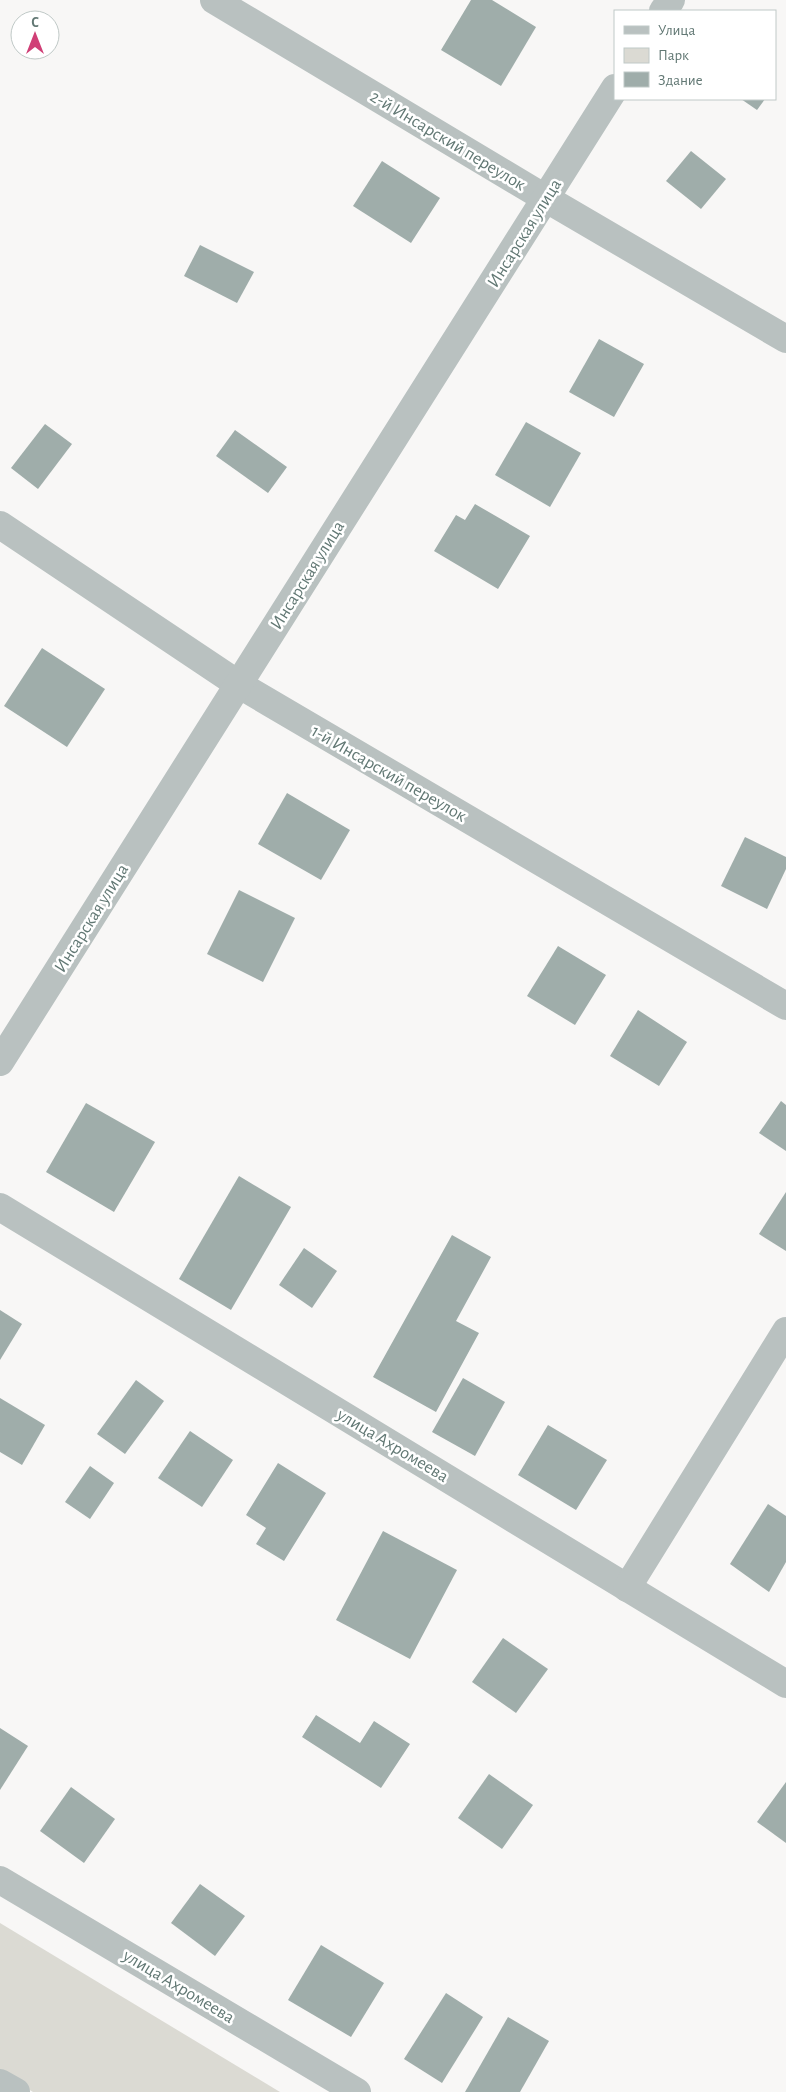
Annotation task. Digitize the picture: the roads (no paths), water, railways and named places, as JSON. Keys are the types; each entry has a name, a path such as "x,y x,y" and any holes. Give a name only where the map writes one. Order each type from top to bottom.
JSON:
{"street":[{"name":"2-й Инсарский переулок","path":"214,0 545,198 786,339"},
{"name":"Инсарская улица","path":"0,1062 614,90"},
{"name":"1-й Инсарский переулок","path":"0,525 238,684 786,1006"},
{"name":"улица Ахромеева","path":"0,1207 786,1684"},
{"path":"627,1588 786,1331"},
{"name":"улица Ахромеева","path":"0,1880 357,2092"},
{"path":"0,2083 16,2092"}]}
